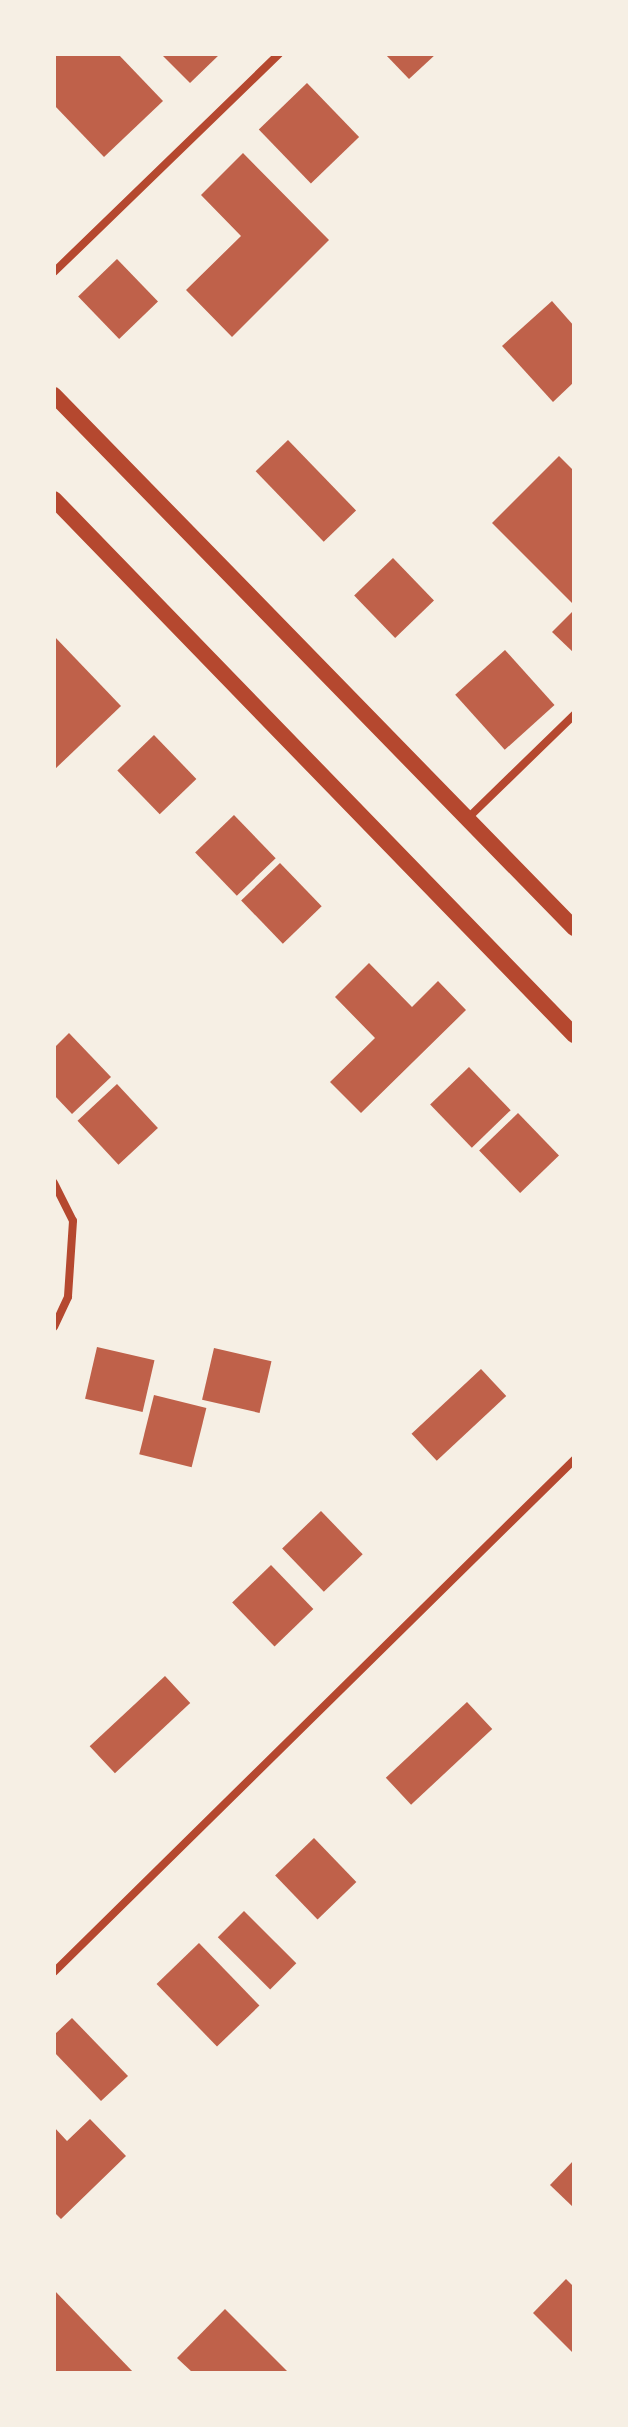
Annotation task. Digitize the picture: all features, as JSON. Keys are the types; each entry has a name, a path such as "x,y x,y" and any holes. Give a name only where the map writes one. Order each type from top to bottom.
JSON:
{"main road":[{"path":"55,399 574,928"},
{"path":"54,499 574,1035"}],"street":[{"path":"54,272 279,54"},
{"path":"468,818 574,715"},
{"path":"54,1183 73,1221 68,1297 54,1327"},
{"path":"54,1972 574,1460"}],"building":[{"path":"54,54 118,54 163,101 104,157 54,105"},
{"path":"161,54 220,54 190,83"},
{"path":"385,54 436,54 409,79"},
{"path":"307,83 359,137 311,183 259,130"},
{"path":"243,153 329,240 232,337 186,290 241,236 201,195"},
{"path":"117,259 158,301 119,339 78,297"},
{"path":"552,301 574,326 574,382 553,402 502,346"},
{"path":"288,440 356,510 324,542 256,471"},
{"path":"559,456 574,471 574,605 492,523"},
{"path":"393,558 434,600 395,638 354,596"},
{"path":"574,610 574,653 552,632"},
{"path":"54,636 121,706 54,770"},
{"path":"505,650 555,705 505,750 455,695"},
{"path":"154,735 196,779 160,814 117,770"},
{"path":"234,815 276,858 237,896 195,853"},
{"path":"280,863 322,906 283,944 241,901"},
{"path":"369,963 412,1007 438,981 466,1010 361,1113 330,1082 375,1038 335,997"},
{"path":"69,1033 111,1077 72,1114 54,1095 54,1048"},
{"path":"469,1067 511,1110 472,1148 430,1105"},
{"path":"117,1084 158,1128 118,1165 78,1121"},
{"path":"518,1113 559,1155 520,1193 479,1151"},
{"path":"97,1347 154,1360 143,1412 85,1399"},
{"path":"214,1348 271,1361 260,1413 202,1400"},
{"path":"481,1369 506,1396 437,1461 412,1434"},
{"path":"154,1395 206,1408 192,1467 139,1454"},
{"path":"321,1511 363,1554 324,1592 282,1549"},
{"path":"271,1565 313,1609 275,1646 232,1603"},
{"path":"165,1676 190,1703 115,1773 90,1746"},
{"path":"467,1702 492,1729 411,1805 386,1778"},
{"path":"314,1838 356,1882 318,1919 275,1876"},
{"path":"244,1911 296,1963 270,1989 218,1937"},
{"path":"199,1943 259,2006 217,2047 157,1984"},
{"path":"72,2018 128,2076 101,2101 54,2052 54,2035"},
{"path":"90,2119 126,2156 61,2219 54,2212 54,2127 67,2141"},
{"path":"574,2160 574,2208 550,2185"},
{"path":"566,2279 574,2287 574,2354 533,2313"},
{"path":"54,2290 134,2373 54,2373"},
{"path":"225,2309 289,2373 193,2373 177,2358"}]}
